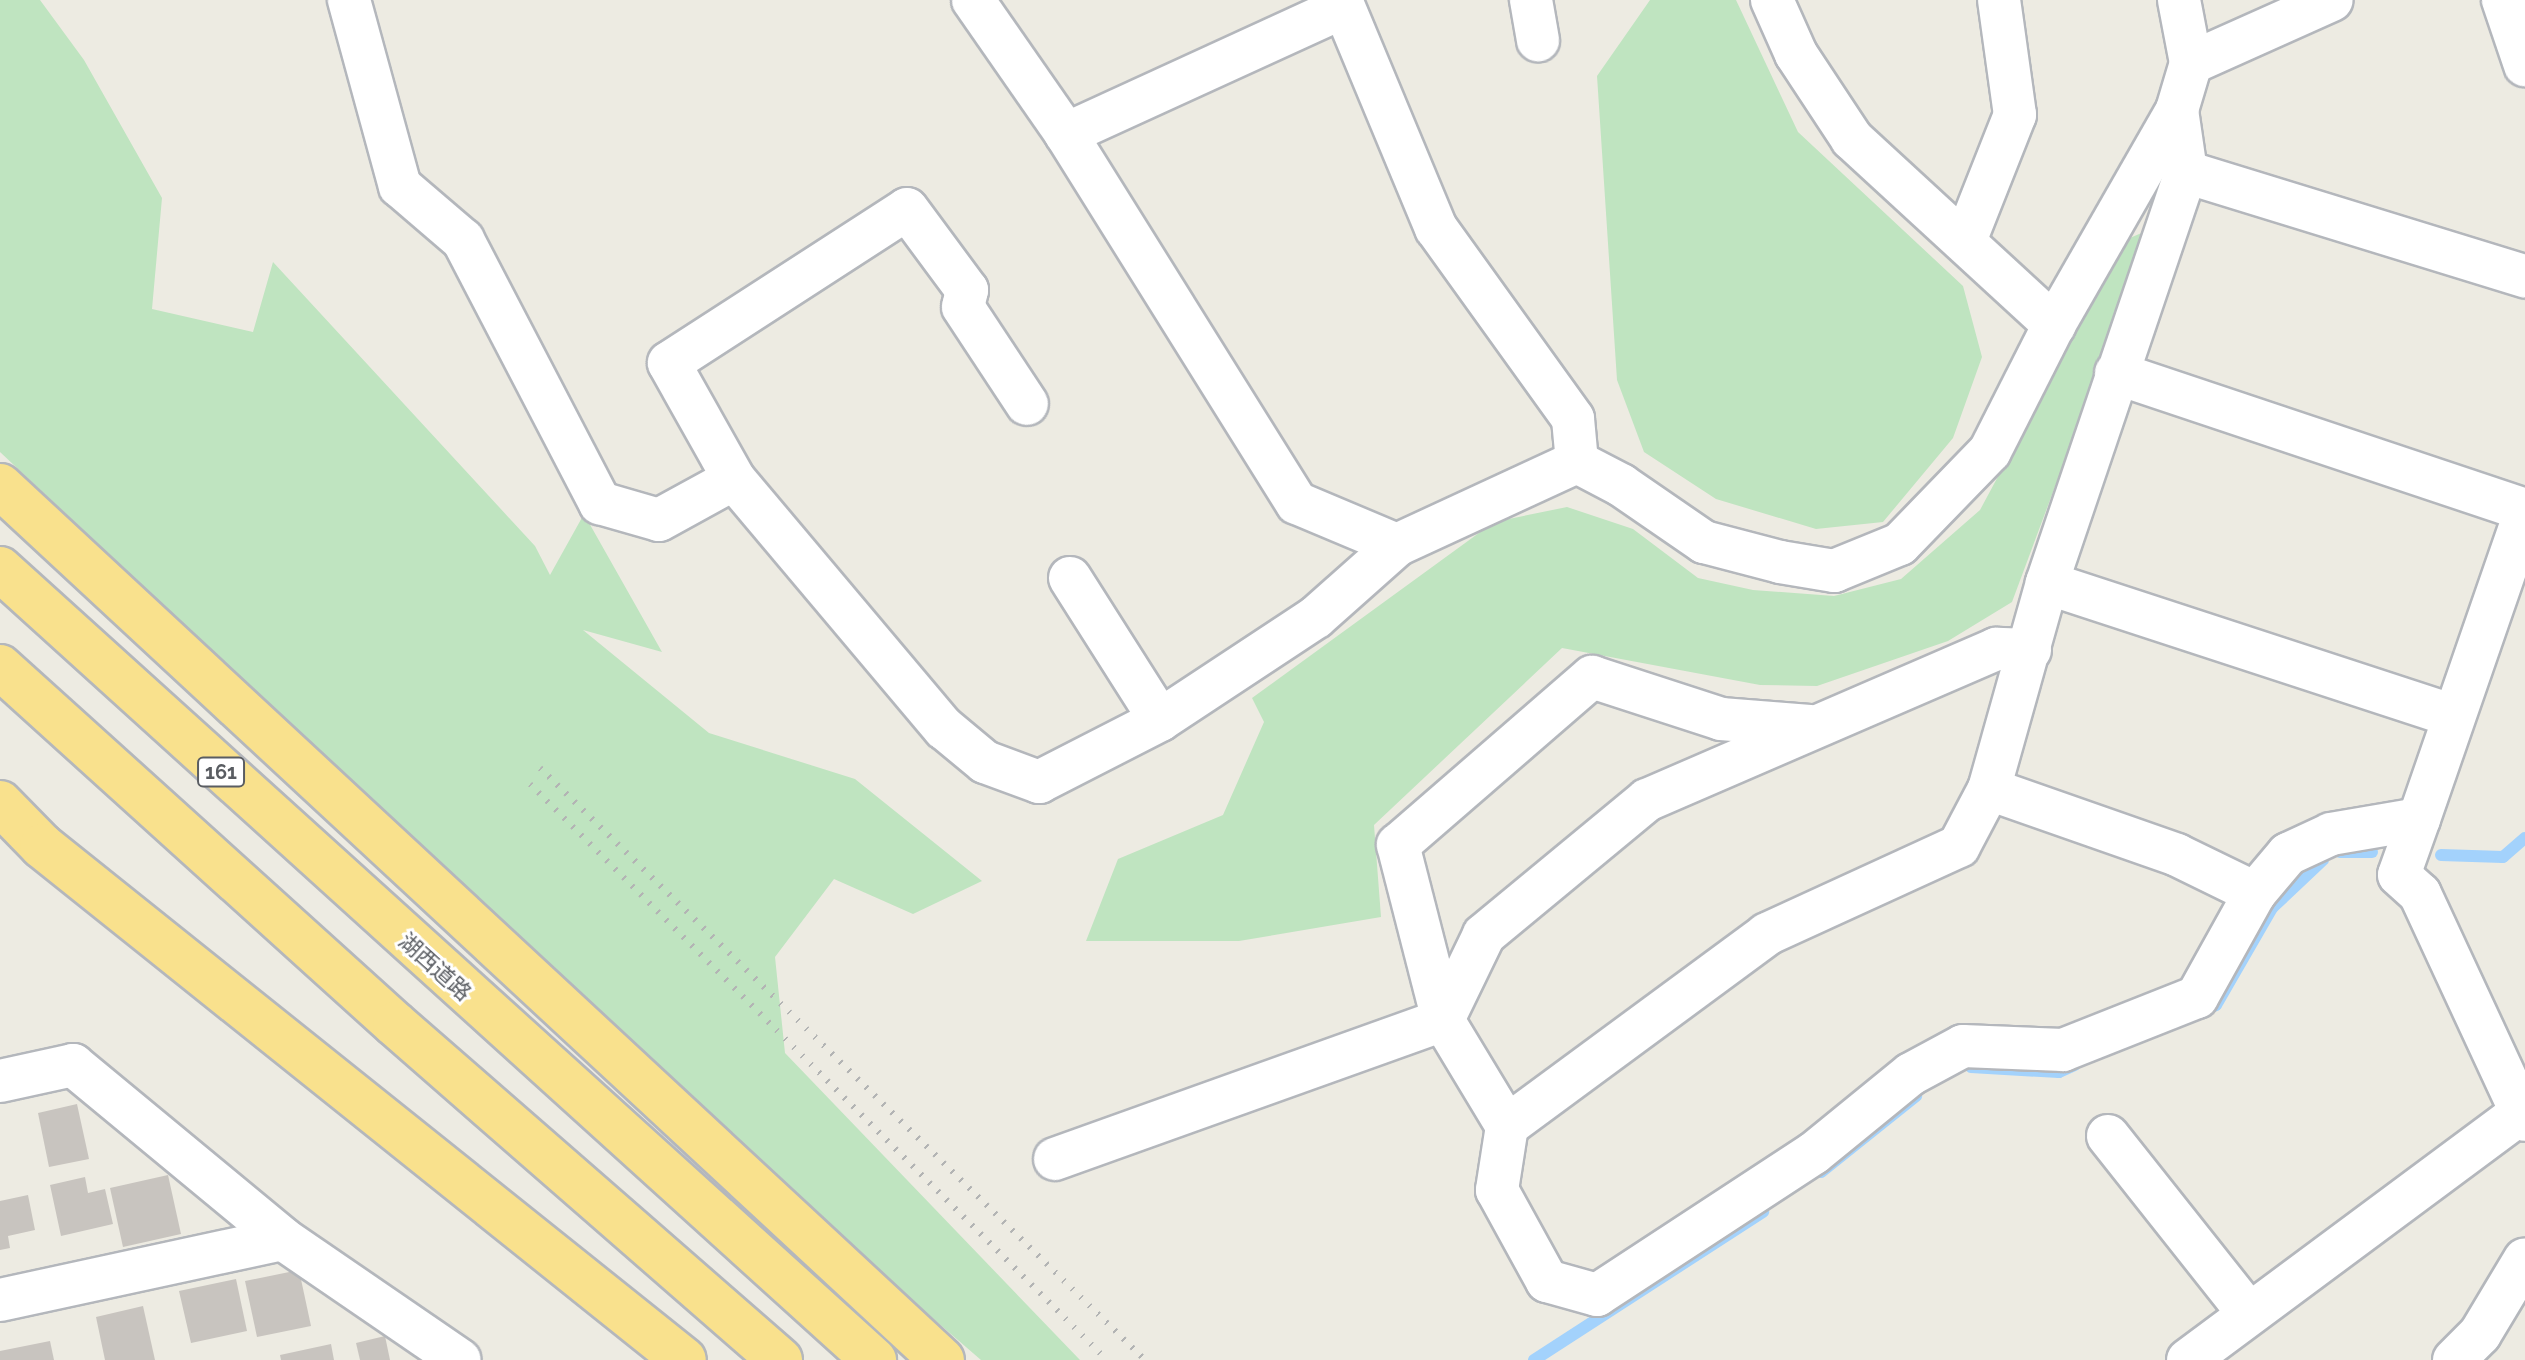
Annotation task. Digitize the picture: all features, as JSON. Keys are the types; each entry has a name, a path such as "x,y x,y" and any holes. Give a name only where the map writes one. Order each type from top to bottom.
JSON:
{"highway":[{"path":"0,486 942,1360"},
{"name":"湖西道路","path":"0,569 443,974 874,1360"},
{"path":"0,667 395,1024 780,1360"},
{"path":"0,803 42,846 684,1360"}],"street":[{"path":"349,0 400,186 463,240 600,503 659,520 734,479"},
{"path":"973,0 1066,134 1297,503 1397,545"},
{"path":"1772,0 1796,54 1852,139 2054,325"},
{"path":"1965,241 2015,115 1999,0"},
{"path":"1577,462 1621,485 1704,542 1834,571 1900,544 1990,451 2054,325 2177,110 2191,63 2179,0"},
{"path":"2191,63 2332,0"},
{"path":"2503,0 2525,65"},
{"path":"1066,134 1342,4 1436,228 1573,419 1577,462"},
{"path":"1507,1126 1767,934 1959,846 1989,789 2047,583 2186,172 2177,110"},
{"path":"2186,172 2525,276"},
{"path":"1027,404 963,307 967,290 907,209 669,363 734,479 944,728 985,762 1039,782 1160,720 1316,617 1397,545 1577,462"},
{"path":"2116,373 2525,511 2399,875 2420,894 2523,1114 2188,1360"},
{"path":"1070,578 1160,720"},
{"path":"2047,583 2454,716"},
{"path":"1055,1159 1443,1020 1484,935 1647,800 1996,649 2030,650"},
{"path":"1817,727 1721,719 1592,677 1398,845 1443,1020 1507,1126 1497,1190 1547,1281 1597,1295 1814,1153 1911,1074 1963,1046 2063,1050 2197,997 2255,893 2288,854 2331,834 2419,819"},
{"path":"1989,789 2177,855 2255,893"},
{"path":"0,1081 73,1065 283,1239 460,1360"},
{"path":"2108,1136 2249,1314"},
{"path":"0,1300 283,1239"},
{"path":"2454,1360 2480,1334 2525,1259"}],"green space":[{"path":"0,0 40,0 84,60 162,198 152,309 253,332 273,262 535,546 550,575 584,514 662,652 583,630 709,733 855,779 982,881 913,914 834,879 775,957 785,1053 1080,1360 981,1360 797,1201 0,452"},
{"path":"1650,0 1736,0 1798,132 1963,286 1982,357 1953,438 1883,522 1816,529 1716,499 1644,452 1617,380 1597,76"},
{"path":"2151,229 2012,602 1948,641 1817,686 1760,685 1562,648 1374,825 1381,917 1239,941 1086,941 1118,859 1223,815 1264,722 1252,698 1494,522 1567,507 1633,529 1698,578 1753,590 1834,596 1901,579 1980,510 2125,240"}],"building":[{"path":"77,1104 89,1159 49,1167 38,1113"},
{"path":"168,1175 181,1234 123,1247 110,1188"},
{"path":"85,1177 88,1193 105,1189 113,1224 61,1236 50,1185"},
{"path":"28,1195 35,1230 8,1236 10,1248 0,1250 0,1201"},
{"path":"299,1270 311,1326 257,1337 245,1281"},
{"path":"236,1279 247,1331 191,1343 179,1291"},
{"path":"143,1306 155,1360 105,1360 96,1317"},
{"path":"385,1336 390,1360 360,1360 356,1343"},
{"path":"50,1341 54,1360 0,1360 0,1351"},
{"path":"331,1344 334,1360 281,1360 280,1355"}],"waterway":[{"path":"2441,855 2503,857 2525,838"},
{"path":"2340,852 2372,852"},
{"path":"2203,1011 2216,1005 2272,908 2323,860"},
{"path":"1971,1067 2059,1072 2075,1065"},
{"path":"1821,1172 1916,1096"},
{"path":"1534,1360 1763,1212"}],"railway":[{"path":"540,768 1145,1360"},
{"path":"530,784 1107,1360"}]}
